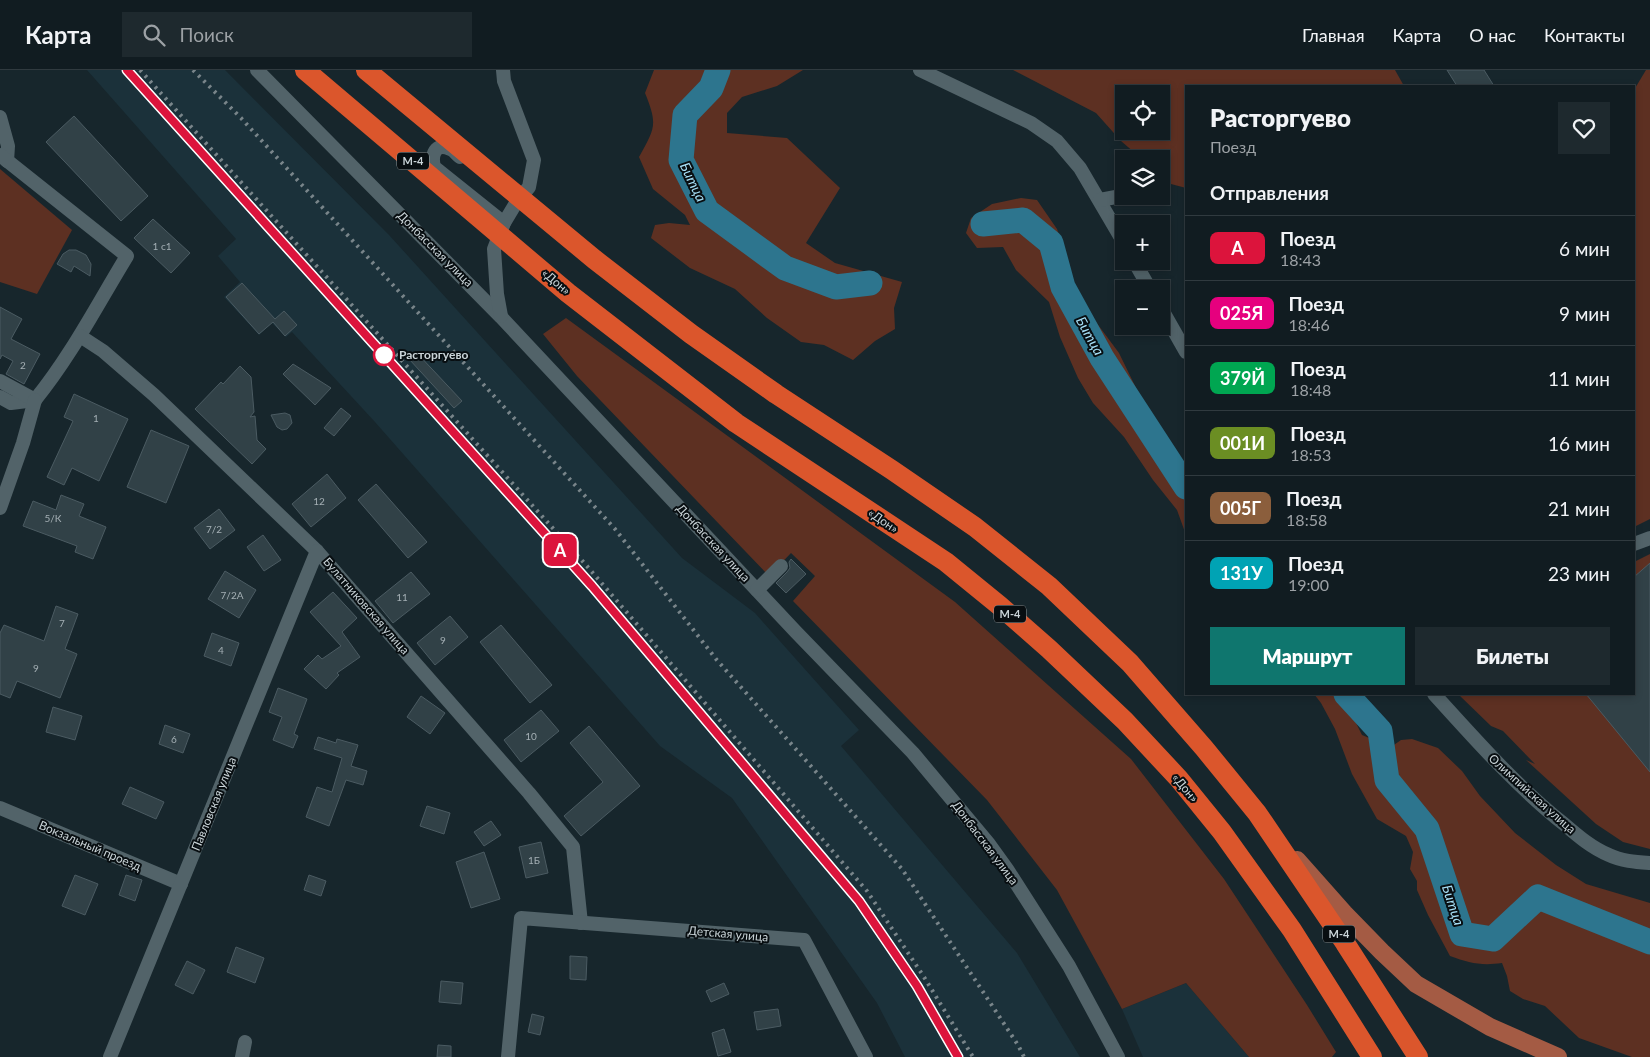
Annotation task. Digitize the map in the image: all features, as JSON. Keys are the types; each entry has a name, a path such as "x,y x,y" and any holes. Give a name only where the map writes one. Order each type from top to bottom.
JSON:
{"highway":[{"name":"«Дон»","path":"305,70 568,293 736,423 946,562 1000,606 1125,721 1179,779 1222,832 1292,930 1372,1057"},
{"name":"М-4","path":"366,70 594,259 698,340 975,527 1048,586 1130,663 1204,748 1257,813 1345,943 1418,1057"}],"main road":[{"path":"1257,813 1344,913 1416,984 1490,1027 1558,1057"}],"street":[{"name":"Донбасская улица","path":"257,70 502,317 757,590 913,752 989,844 1006,869 1069,966 1118,1057"},
{"path":"502,317 497,294 494,249 504,223 516,203 529,187 534,160 504,81 504,70"},
{"path":"920,70 1031,123 1057,141 1080,168 1115,227"},
{"path":"0,117 8,146 3,158 127,256 54,377 35,400 23,443 0,508"},
{"path":"504,223 434,167 431,158 432,154 437,149 450,149 516,203"},
{"path":"1100,200 1115,197"},
{"path":"1170,324 1185,350"},
{"name":"Булатниковская улица","path":"80,336 103,351 154,395 317,551 522,785 573,847 581,923"},
{"path":"0,381 35,400"},
{"path":"0,397 11,403 35,400"},
{"path":"1635,544 1650,538"},
{"name":"Павловская улица","path":"110,1057 317,551"},
{"path":"757,590 781,566"},
{"name":"Олимпийская улица","path":"1436,695 1500,766 1551,814 1579,836 1609,855 1650,863"},
{"name":"Вокзальный проезд","path":"0,808 181,884"},
{"name":"Детская улица","path":"508,1057 521,918 804,940 866,1057"},
{"path":"242,1057 245,1042"}],"shaded area":[{"path":"87,70 225,70 389,235 682,558 755,613 859,730 841,746 1017,953 1080,1057 905,1057 877,1003 732,798 660,746 375,422 292,332 286,337 272,323 259,335 224,297 240,282 218,256 236,239"},
{"path":"654,70 803,70 777,86 742,97 727,113 727,133 787,138 840,188 806,243 835,263 902,282 894,308 895,329 875,341 853,360 824,345 801,342 767,318 735,289 690,268 651,238 655,225 669,223 690,225 685,215 653,189 639,157 649,139 653,126 652,112 645,93"},
{"path":"1013,70 1395,70 1403,85 1185,85 1185,188 1170,183 1170,150 1132,150 1120,140 1170,140 1170,85 1115,85 1115,134 1096,113"},
{"path":"1646,70 1650,70 1650,519 1635,526 1635,88"},
{"path":"0,169 72,230 37,294 0,282"},
{"path":"1021,198 1037,200 1057,229 1065,253 1068,274 1087,310 1119,353 1138,392 1168,443 1185,466 1185,532 1177,510 1153,480 1124,437 1093,403 1078,378 1060,337 1049,302 1016,270 1003,247 977,248 966,233 971,218 992,204"},
{"path":"566,318 955,602 1131,759 1224,879 1336,1052 1332,1057 1249,1057 1186,983 1122,1009 1057,890 987,800 793,601 815,576 791,553 769,576 577,376 543,334"},
{"path":"1650,554 1650,849 1623,842 1596,824 1526,760 1535,764 1503,731 1491,726 1459,695 1635,695 1635,562"},
{"path":"1315,695 1346,695 1362,735 1391,747 1401,740 1412,739 1438,748 1462,771 1480,796 1515,833 1556,865 1586,884 1650,903 1650,1057 1632,1057 1579,1038 1545,1006 1523,999 1510,991 1502,963 1475,963 1450,956 1417,890 1417,881 1410,869 1413,852 1406,836 1377,819 1352,774 1335,729"},
{"path":"1186,983 1249,1057 1143,1057 1122,1009"}],"building":[{"path":"1447,70 1484,70 1493,85 1456,85"},
{"path":"74,116 148,196 121,221 46,142"},
{"path":"153,219 190,253 171,273 134,238"},
{"path":"69,250 76,250 86,255 91,264 90,276 74,266 71,272 57,264 63,254"},
{"path":"242,283 275,319 284,311 297,325 285,336 273,322 259,334 226,297"},
{"path":"0,307 22,319 11,339 40,354 24,384 6,374 13,361 2,355 0,359"},
{"path":"416,352 462,401 454,408 409,359"},
{"path":"293,364 331,388 315,405 283,374"},
{"path":"240,366 251,377 254,412 250,417 255,416 257,440 266,449 252,464 195,409 221,382 223,384"},
{"path":"74,394 128,419 99,481 72,468 64,485 47,477 73,421 64,417"},
{"path":"341,408 351,416 334,436 324,428"},
{"path":"285,413 290,415 292,423 287,429 282,430 277,427 271,415"},
{"path":"151,430 189,446 166,503 127,487"},
{"path":"327,474 346,498 311,527 292,504"},
{"path":"376,484 427,542 408,558 358,500"},
{"path":"61,495 84,504 79,516 106,527 93,559 75,552 77,546 23,526 33,501 56,510"},
{"path":"219,509 235,530 210,549 194,528"},
{"path":"263,535 281,560 264,571 247,547"},
{"path":"791,559 806,574 786,593 776,583 790,568 789,562"},
{"path":"1650,563 1650,772 1587,695 1635,695 1635,576"},
{"path":"225,571 256,590 239,618 208,599"},
{"path":"411,572 430,594 393,623 375,601"},
{"path":"333,592 357,618 342,632 360,657 337,673 339,675 326,689 304,669 318,655 322,659 341,646 310,612"},
{"path":"56,606 78,614 65,649 77,654 60,698 17,681 10,698 0,694 0,633 4,625 44,641"},
{"path":"450,616 468,637 435,665 417,643"},
{"path":"501,625 552,685 530,703 480,642"},
{"path":"212,633 239,643 231,666 204,656"},
{"path":"278,688 307,699 294,734 298,736 293,748 273,740 282,717 269,712"},
{"path":"421,696 445,713 430,734 407,717"},
{"path":"53,707 82,716 75,740 46,732"},
{"path":"541,710 559,731 521,762 504,740"},
{"path":"165,725 190,734 183,753 159,744"},
{"path":"589,726 640,786 581,836 564,816 603,782 570,743"},
{"path":"318,737 336,743 337,739 358,745 351,766 367,771 363,785 346,780 329,826 306,817 317,787 332,792 342,758 314,749"},
{"path":"130,787 164,802 156,819 122,804"},
{"path":"427,806 450,813 444,834 420,826"},
{"path":"491,821 501,835 484,846 474,832"},
{"path":"541,842 548,873 526,878 519,847"},
{"path":"484,852 500,899 471,908 456,862"},
{"path":"75,875 98,884 85,915 62,906"},
{"path":"126,875 142,880 135,901 119,895"},
{"path":"309,875 326,881 321,896 304,890"},
{"path":"236,947 264,958 255,983 227,972"},
{"path":"570,956 587,957 586,980 570,979"},
{"path":"187,961 205,970 193,994 175,985"},
{"path":"441,981 463,983 461,1004 439,1002"},
{"path":"724,983 729,994 711,1002 706,991"},
{"path":"778,1009 781,1026 757,1030 754,1012"},
{"path":"532,1014 544,1017 540,1035 528,1032"},
{"path":"724,1029 731,1052 718,1056 712,1033"},
{"path":"438,1045 451,1046 451,1057 437,1057"}],"waterway":[{"name":"Битца","path":"718,70 711,88 685,115 681,160 707,211 785,268 836,287 870,283"},
{"name":"Битца","path":"983,224 1023,220 1051,243 1063,287 1102,358 1185,485"},
{"name":"Битца","path":"1347,695 1380,731 1387,780 1427,829 1462,934 1493,939 1538,897 1650,942"}],"railway":[{"path":"127,70 592,586 859,901 917,986 958,1057"},
{"path":"140,70 586,565 867,891 924,977 973,1057"},
{"path":"193,70 241,118 615,529 716,659 902,869 1024,1057"}],"train":[{"name":"A","path":"127,70 162,112 592,586 859,901 917,986 958,1057"}],"place":[{"name":"Расторгуево","path":"384,355"}]}
